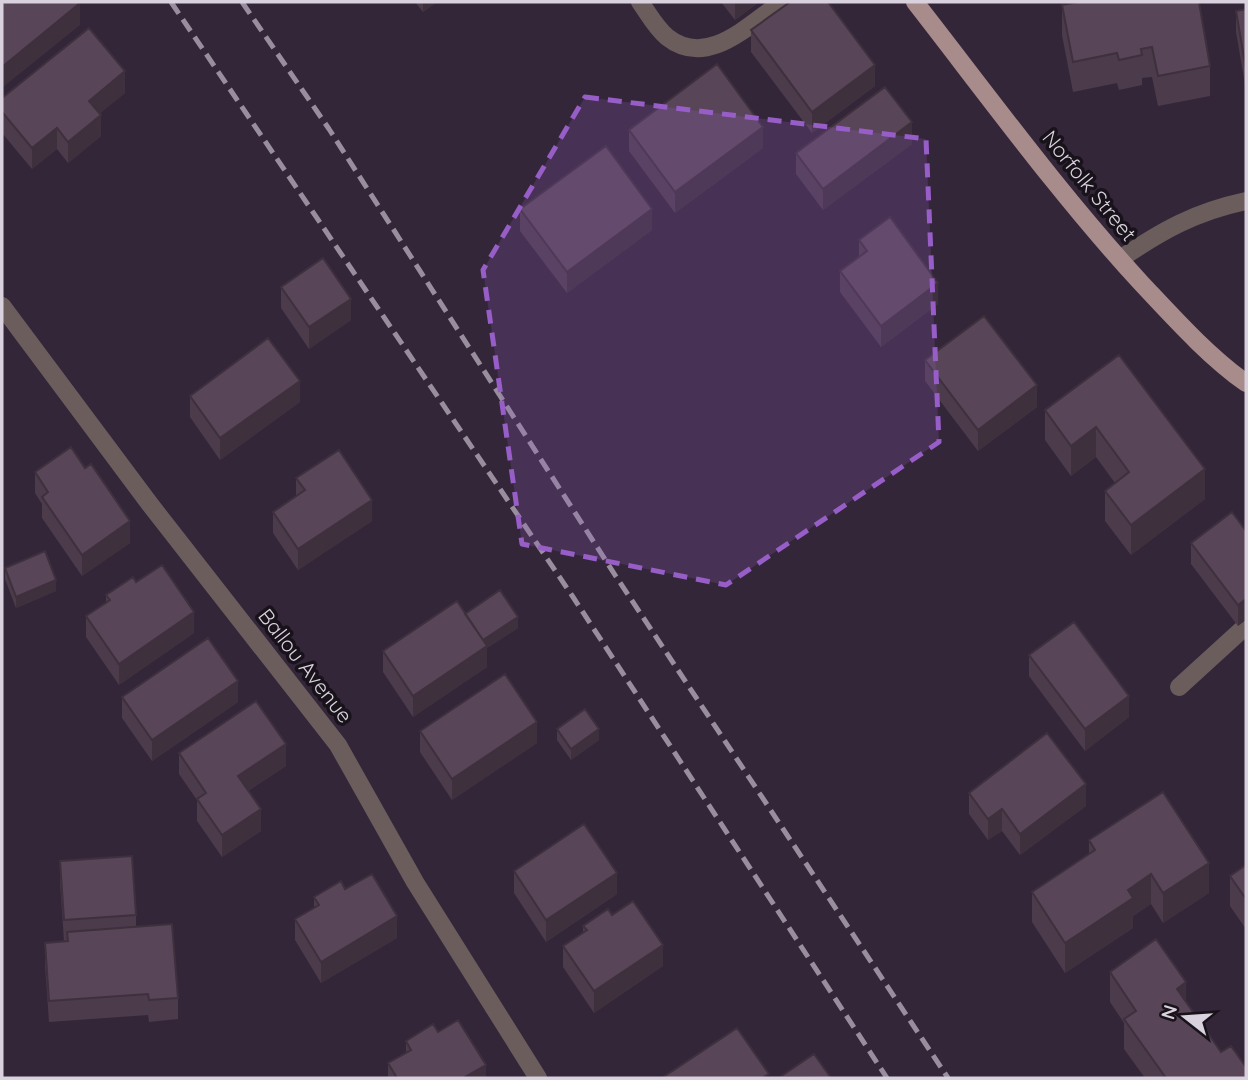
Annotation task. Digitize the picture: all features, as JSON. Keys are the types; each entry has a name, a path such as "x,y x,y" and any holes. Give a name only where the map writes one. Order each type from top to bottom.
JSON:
{"main road":[{"name":"Norfolk Street","path":"915,2 1049,177 1120,259 1168,312 1246,383"}],"street":[{"path":"640,2 666,36 689,50 716,47 782,2"},
{"path":"1120,259 1168,227 1209,209 1246,201"},
{"name":"Ballou Avenue","path":"2,306 149,503 338,745 415,882 538,1078"},
{"path":"1179,687 1246,626"}],"highlighted area":[{"path":"585,97 926,139 939,442 726,585 522,544 483,270"}],"building":[{"path":"2,2 78,2 80,3 2,67"},
{"path":"790,2 828,2 875,65 812,112 751,30"},
{"path":"1078,2 1199,2 1210,66 1158,76 1152,47 1141,49 1142,55 1119,60 1117,53 1073,62 1062,5"},
{"path":"1246,9 1246,69 1236,11"},
{"path":"89,28 125,71 89,101 101,115 68,142 57,128 32,148 2,112 2,98"},
{"path":"717,64 763,127 675,192 629,130"},
{"path":"885,87 912,122 823,189 796,153"},
{"path":"606,146 652,209 567,272 520,209"},
{"path":"890,217 938,283 881,326 840,271 867,251 859,240"},
{"path":"323,258 351,299 309,327 281,287"},
{"path":"984,316 1037,385 978,430 925,360"},
{"path":"268,338 300,381 220,438 190,396"},
{"path":"1119,355 1205,469 1131,525 1105,491 1129,472 1096,427 1071,446 1045,410"},
{"path":"71,447 85,468 91,464 130,521 82,555 42,497 48,492 35,472"},
{"path":"339,450 372,500 298,549 273,512 305,490 296,478"},
{"path":"1232,512 1246,531 1246,599 1238,605 1191,543"},
{"path":"45,551 56,580 16,597 5,568"},
{"path":"162,565 194,612 119,664 86,616 110,600 106,595 133,577 136,582"},
{"path":"500,590 518,617 483,640 465,614"},
{"path":"457,601 487,646 413,696 383,651"},
{"path":"1074,622 1129,696 1085,729 1029,655"},
{"path":"208,638 238,681 152,740 122,697"},
{"path":"505,674 537,722 452,779 420,731"},
{"path":"256,701 286,744 238,776 261,809 222,835 197,799 206,793 179,753"},
{"path":"585,709 599,729 571,749 557,729"},
{"path":"1047,733 1086,784 1020,834 1002,809 988,819 969,793"},
{"path":"1163,792 1209,863 1163,893 1151,874 1128,890 1133,898 1065,943 1032,892 1095,850 1089,840"},
{"path":"584,824 617,873 546,920 514,871"},
{"path":"132,856 136,915 64,920 60,861"},
{"path":"1246,865 1246,899 1230,876"},
{"path":"372,874 397,916 321,962 295,919 319,905 314,897 341,881 345,889"},
{"path":"633,901 663,945 594,991 563,946 587,930 583,926 608,909 612,915"},
{"path":"172,924 178,998 149,1000 148,994 49,1001 45,943 68,941 67,932"},
{"path":"1156,939 1186,982 1177,989 1221,1052 1231,1046 1246,1067 1246,1078 1166,1078 1124,1019 1136,1011 1110,972"},
{"path":"458,1020 486,1065 463,1078 397,1078 388,1063 411,1050 406,1041 433,1024 438,1032"},
{"path":"737,1028 769,1074 762,1078 662,1078"},
{"path":"814,1054 831,1078 780,1077"}],"railway":[{"path":"171,2 573,597 887,1078"},
{"path":"242,2 329,129 615,575 948,1078"}]}
